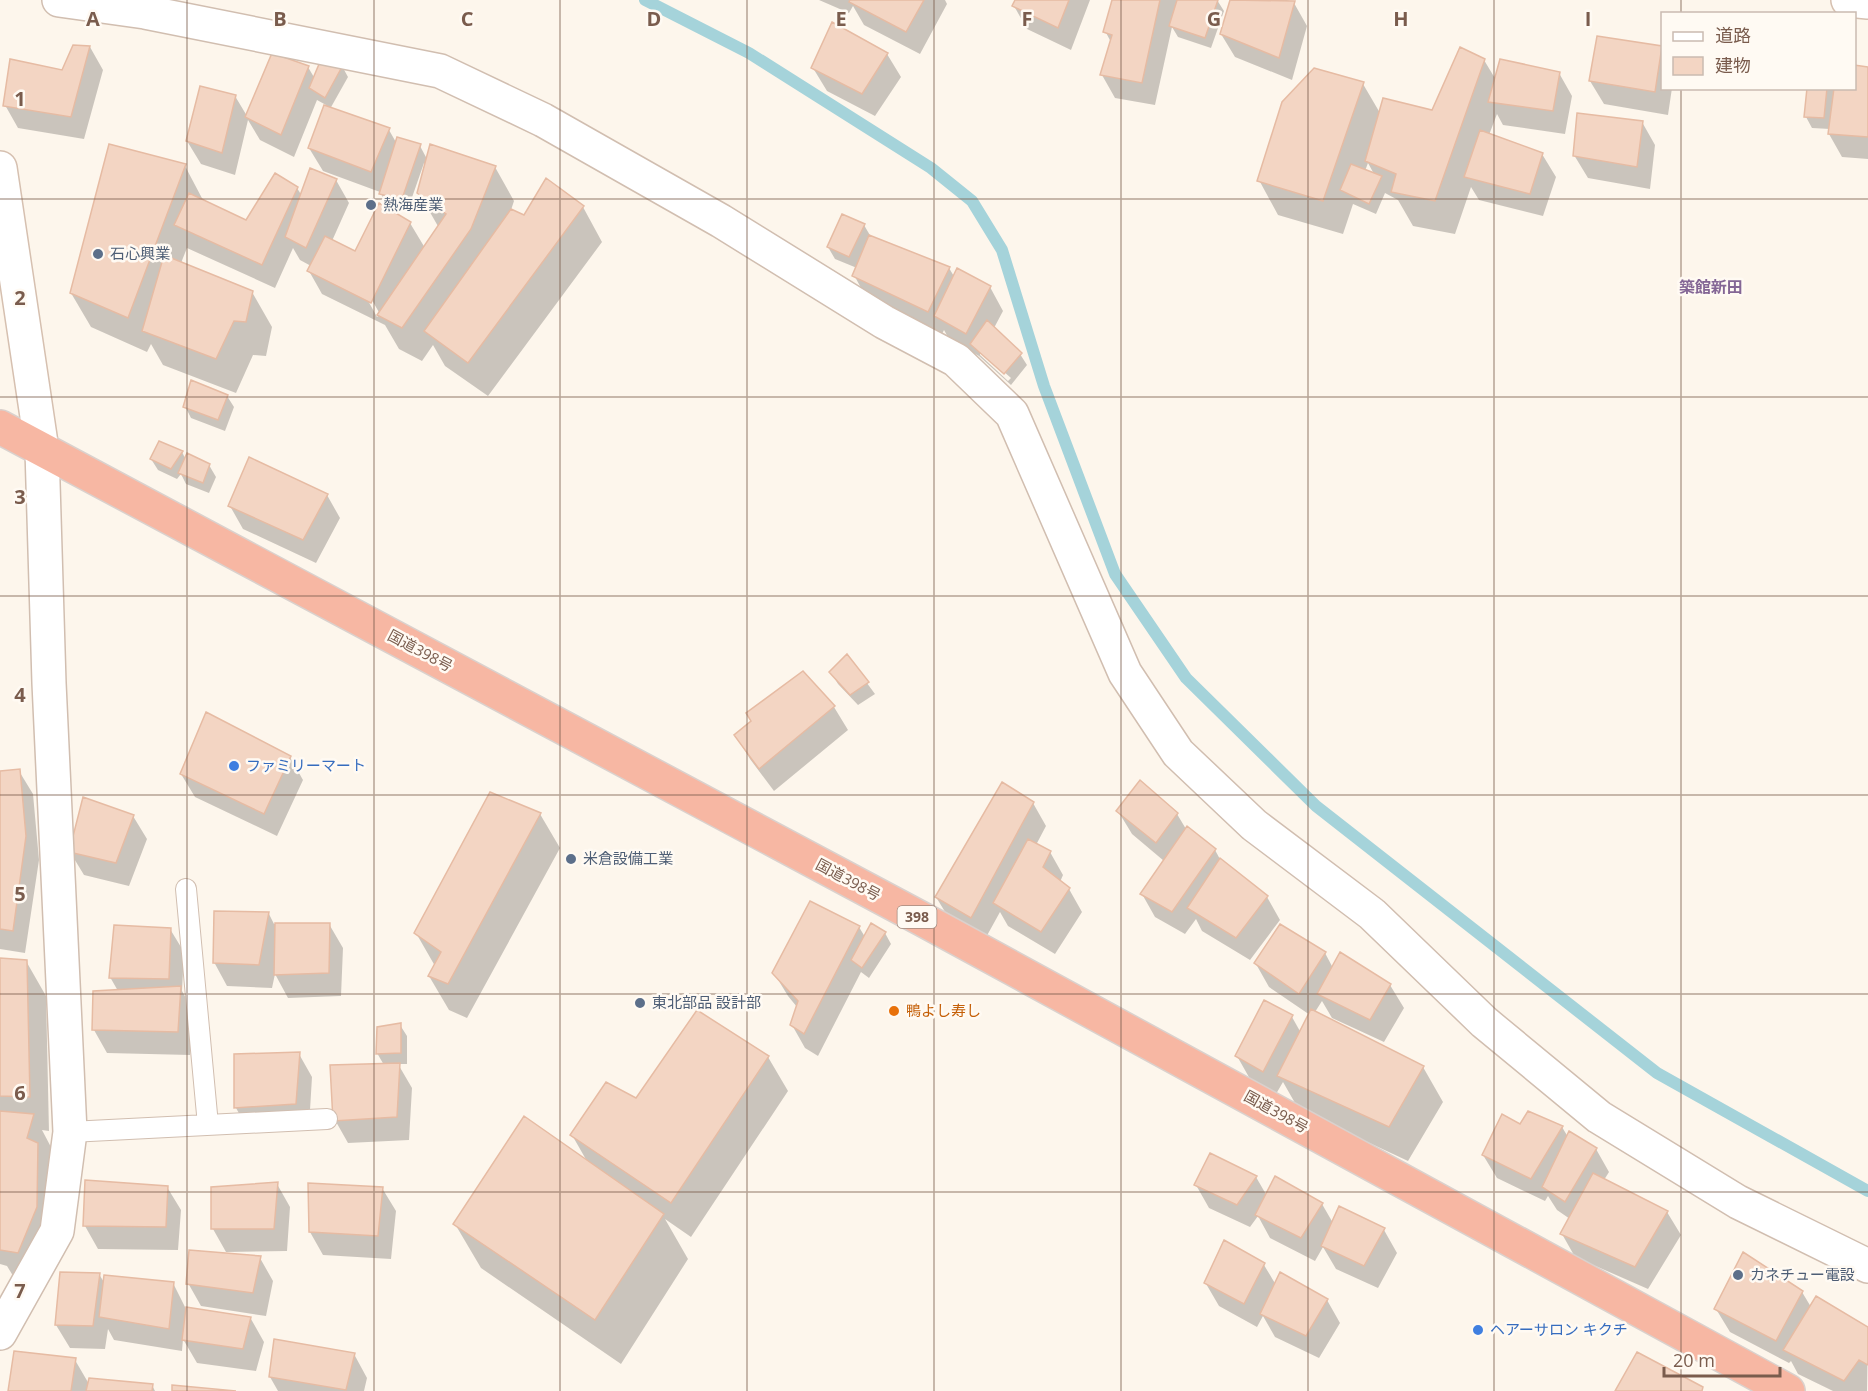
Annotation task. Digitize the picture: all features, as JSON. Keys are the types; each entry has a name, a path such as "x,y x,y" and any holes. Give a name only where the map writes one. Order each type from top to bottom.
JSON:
{"highway":[{"name":"国道398号","path":"0,427 911,914 1788,1391"}],"street":[{"path":"59,0 145,12 440,71 543,120 721,221 884,322 956,360 1012,414 1125,673 1178,753 1254,825 1372,914 1484,1022 1599,1117 1738,1202 1868,1266"},
{"path":"1848,0 1868,2"},
{"path":"0,168 42,450 49,695 70,1132 57,1231 0,1333"}],"lane":[{"path":"186,889 208,1125"},
{"path":"70,1132 327,1119"}],"building":[{"path":"850,0 924,0 906,32 849,2"},
{"path":"1015,0 1069,0 1058,28 1012,6"},
{"path":"1112,0 1160,0 1142,83 1100,75 1112,35 1103,32"},
{"path":"1177,0 1218,0 1205,38 1169,26"},
{"path":"1230,0 1295,1 1279,58 1220,34"},
{"path":"832,22 888,53 862,94 811,68"},
{"path":"1597,36 1661,46 1655,92 1589,81"},
{"path":"73,45 90,46 71,117 3,106 10,59 62,70"},
{"path":"1460,47 1485,59 1435,201 1391,192 1396,174 1365,161 1383,98 1432,110"},
{"path":"272,53 309,66 281,135 245,117"},
{"path":"322,57 343,65 325,98 309,88"},
{"path":"1500,59 1560,72 1553,111 1488,102"},
{"path":"1856,65 1868,67 1868,137 1828,134 1834,90 1856,90"},
{"path":"1314,68 1364,82 1323,201 1257,181 1282,102"},
{"path":"200,86 236,95 222,153 186,141"},
{"path":"1807,90 1827,90 1824,118 1804,117"},
{"path":"324,105 390,128 371,172 308,148"},
{"path":"1577,113 1643,121 1637,167 1573,156"},
{"path":"1480,130 1543,153 1530,194 1464,177"},
{"path":"397,137 421,144 402,199 379,194"},
{"path":"109,144 186,164 128,318 70,293"},
{"path":"430,144 496,166 471,229 402,328 377,315 446,214 417,193"},
{"path":"1351,164 1382,176 1369,204 1340,190"},
{"path":"310,168 337,179 306,248 285,237"},
{"path":"275,173 298,187 262,265 174,225 189,193 246,220"},
{"path":"546,178 584,206 468,363 424,331 511,209 524,215"},
{"path":"379,203 411,222 371,303 307,271 325,236 355,251"},
{"path":"842,214 865,224 849,257 827,247"},
{"path":"869,235 950,267 928,312 852,276"},
{"path":"164,255 253,291 246,322 234,321 216,359 142,331"},
{"path":"957,268 991,286 966,334 934,316"},
{"path":"987,320 1022,353 1004,374 970,344"},
{"path":"191,380 228,395 218,420 183,407"},
{"path":"159,441 183,451 171,469 150,459"},
{"path":"187,453 210,464 203,483 178,473"},
{"path":"249,457 328,494 303,540 228,506"},
{"path":"847,654 869,682 850,695 829,672"},
{"path":"803,671 835,706 759,769 734,735 751,721 746,713"},
{"path":"206,712 291,756 264,814 180,774"},
{"path":"20,769 26,836 13,931 0,929 0,771"},
{"path":"1140,780 1178,813 1156,843 1116,811"},
{"path":"1002,782 1034,802 971,918 935,897"},
{"path":"490,792 541,813 448,984 428,976 441,952 414,933"},
{"path":"83,797 134,815 116,863 69,852"},
{"path":"1187,826 1216,849 1172,912 1140,894"},
{"path":"1028,839 1051,851 1043,867 1070,888 1041,932 993,903"},
{"path":"1220,858 1268,896 1236,938 1187,908"},
{"path":"810,901 860,926 804,1034 790,1025 798,1001 772,973"},
{"path":"214,911 269,912 259,965 213,963"},
{"path":"275,923 330,923 329,973 274,975"},
{"path":"871,923 886,932 862,968 851,960"},
{"path":"1280,924 1326,952 1299,994 1254,963"},
{"path":"114,925 171,928 169,979 109,978"},
{"path":"1340,952 1391,984 1370,1020 1317,994"},
{"path":"0,958 27,960 30,1097 0,1096"},
{"path":"181,986 178,1032 92,1030 93,991"},
{"path":"1264,1000 1293,1015 1263,1072 1235,1056"},
{"path":"1311,1009 1424,1066 1389,1127 1277,1076"},
{"path":"697,1010 769,1056 671,1203 570,1135 606,1082 636,1098"},
{"path":"401,1023 401,1053 376,1054 377,1027"},
{"path":"300,1052 296,1104 234,1108 234,1054"},
{"path":"400,1063 397,1117 333,1121 330,1065"},
{"path":"0,1111 34,1114 27,1138 38,1143 37,1207 18,1253 0,1250"},
{"path":"1528,1111 1563,1126 1531,1179 1482,1155 1502,1114 1520,1124"},
{"path":"524,1116 664,1214 595,1320 453,1224"},
{"path":"1569,1131 1597,1148 1565,1202 1542,1187"},
{"path":"1210,1153 1257,1176 1237,1205 1194,1185"},
{"path":"1593,1173 1668,1211 1635,1267 1560,1234"},
{"path":"1275,1176 1323,1203 1301,1238 1255,1215"},
{"path":"85,1180 168,1186 166,1227 83,1226"},
{"path":"278,1182 274,1229 211,1229 211,1187"},
{"path":"308,1183 383,1187 378,1236 309,1232"},
{"path":"1339,1206 1385,1228 1364,1266 1321,1246"},
{"path":"1224,1240 1265,1263 1244,1304 1204,1283"},
{"path":"189,1250 261,1256 253,1293 186,1284"},
{"path":"1743,1252 1803,1291 1776,1341 1714,1309"},
{"path":"60,1272 100,1273 93,1326 55,1325"},
{"path":"1280,1272 1328,1299 1306,1336 1260,1314"},
{"path":"104,1275 174,1282 169,1329 99,1317"},
{"path":"1816,1296 1868,1327 1868,1365 1859,1360 1844,1381 1783,1350"},
{"path":"186,1307 251,1317 243,1349 182,1340"},
{"path":"274,1339 355,1353 346,1390 269,1377"},
{"path":"14,1351 76,1358 71,1391 8,1391"},
{"path":"1637,1352 1703,1387 1702,1391 1615,1391"},
{"path":"89,1378 153,1384 152,1391 86,1391"},
{"path":"172,1385 236,1391 172,1391"}],"waterway":[{"path":"645,0 749,53 931,168 972,201 1002,250 1044,386 1115,574 1186,678 1316,806 1657,1073 1868,1191"}],"place":[{"name":"熱海産業","path":"371,205"},
{"name":"石心興業","path":"98,254"},
{"name":"ファミリーマート","path":"234,766"},
{"name":"米倉設備工業","path":"571,859"},
{"name":"東北部品 設計部","path":"640,1003"},
{"name":"鴨よし寿し","path":"894,1011"},
{"name":"カネチュー電設","path":"1738,1275"},
{"name":"ヘアーサロン キクチ","path":"1478,1330"}],"district":[{"name":"築館新田","path":"1711,287"}]}
